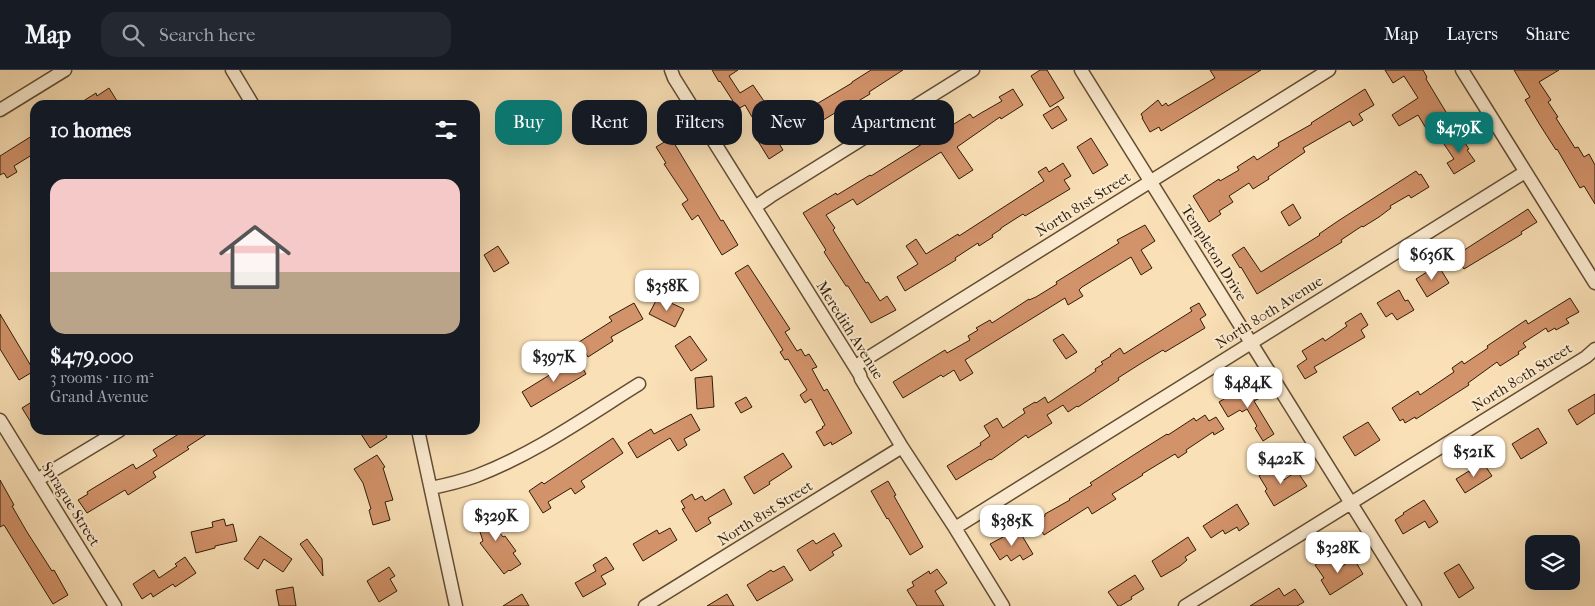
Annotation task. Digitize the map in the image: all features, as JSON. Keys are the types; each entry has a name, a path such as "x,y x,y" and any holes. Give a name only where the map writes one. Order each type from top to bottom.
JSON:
{"street":[{"path":"0,110 65,70"},
{"path":"232,70 251,100"},
{"name":"Meredith Avenue","path":"671,70 674,78 855,368 902,447 1003,606"},
{"path":"755,207 973,70"},
{"name":"Templeton Drive","path":"1081,70 1415,606"},
{"name":"North 81st Street","path":"855,368 866,359 1329,70"},
{"path":"1462,70 1595,283"},
{"name":"North 80th Avenue","path":"955,528 1525,172"},
{"name":"North 80th Street","path":"1185,606 1595,350"},
{"path":"432,488 474,477 510,461 546,442 639,384"},
{"name":"Sprague Street","path":"0,420 115,606"},
{"path":"37,480 112,435"},
{"path":"419,435 456,606"},
{"name":"North 81st Street","path":"645,606 902,447"}],"building":[{"path":"712,70 738,70 729,76 740,93 753,85 763,100 752,100 752,117 745,105 742,107 742,100 732,100"},
{"path":"871,70 903,70 860,100 834,100 834,114 824,120 823,100"},
{"path":"1040,70 1047,70 1064,98 1050,107 1031,76"},
{"path":"1210,70 1261,70 1161,131 1159,127 1150,132 1141,114 1158,100 1162,106 1166,103 1168,106 1215,78"},
{"path":"1385,70 1423,70 1427,77 1426,79 1449,117 1427,130 1418,115 1399,126 1392,115 1418,98 1404,76 1393,83"},
{"path":"1514,70 1559,70 1539,82 1551,100 1548,102 1558,117 1556,118 1575,148 1578,147 1584,157 1589,154 1595,165 1595,204 1584,186 1580,188 1540,125 1525,100 1530,97"},
{"path":"109,88 116,100 85,100 96,93 97,96"},
{"path":"1013,89 1023,105 1001,119 1000,117 957,147 973,170 959,179 941,152 857,205 853,199 826,215 835,228 833,230 866,283 868,282 880,301 887,296 896,310 871,323 824,252 826,250 803,213 836,193 837,195 871,176 920,145 954,145 954,124 970,114 973,118 1002,101 999,97"},
{"path":"1365,89 1374,105 1359,114 1363,120 1353,126 1350,121 1303,148 1305,152 1253,189 1249,183 1229,196 1233,202 1219,211 1221,214 1209,222 1193,196 1219,179 1220,181 1239,170 1237,167 1254,156 1257,160 1279,146 1278,143 1312,124"},
{"path":"1058,106 1067,120 1052,129 1043,115"},
{"path":"1459,134 1475,161 1454,174 1447,163 1454,159 1444,144"},
{"path":"30,137 30,156 14,166 17,172 7,178 4,173 0,175 0,156"},
{"path":"1091,138 1108,165 1093,174 1077,147"},
{"path":"659,145 675,145 721,221 723,220 738,245 722,255 698,215 692,220 682,204 688,200 664,164 666,163 656,147"},
{"path":"760,145 780,145 783,150 769,159"},
{"path":"1063,163 1071,176 1064,180 1070,189 1025,216 1023,214 1001,228 992,235 993,237 979,246 978,243 955,258 956,260 905,291 897,277 918,264 906,246 916,239 926,254 958,234 959,236 1044,181 1038,172 1046,167 1049,172"},
{"path":"1416,171 1419,175 1421,174 1429,187 1411,198 1409,195 1390,206 1391,208 1379,217 1341,240 1342,242 1257,294 1232,255 1244,247 1261,272"},
{"path":"1293,204 1301,218 1289,226 1281,212"},
{"path":"1528,209 1537,222 1521,232 1522,234 1464,269 1455,256"},
{"path":"1145,225 1155,241 1141,250 1152,268 1141,275 1131,257 1082,287 1079,290 1083,296 1068,305 1065,298 965,360 973,373 960,381 954,370 943,377 941,375 903,398 893,382 945,350 947,353 970,340 968,336 978,330 976,328 990,320 992,323 1029,299 1036,297 1057,284 1056,282 1119,243 1117,240"},
{"path":"498,246 509,263 494,272 484,255"},
{"path":"748,265 790,329 785,332 797,351 801,349 805,356 809,354 817,367 812,369 824,391 827,389 852,433 832,445 831,442 824,446 816,432 825,425 811,399 805,403 800,395 807,390 788,359 785,360 780,352 783,350 735,273"},
{"path":"1438,265 1449,283 1427,297 1416,279"},
{"path":"1399,290 1405,301 1408,300 1414,310 1397,320 1392,313 1386,317 1377,303"},
{"path":"658,297 684,309 675,327 649,314"},
{"path":"1570,298 1579,312 1566,319 1569,323 1548,332 1546,328 1523,343 1526,347 1518,352 1519,354 1500,366 1497,362 1468,383 1469,385 1416,419 1415,417 1405,423 1403,419 1400,421 1392,408 1418,391 1420,395 1454,372 1452,368 1462,361 1464,364 1526,320 1528,324"},
{"path":"634,303 643,319 611,337 613,341 588,357 579,342 612,321 609,317"},
{"path":"1199,303 1206,315 1200,319 1205,328 1165,352 1163,350 1140,364 1078,407 1068,412 1063,405 1047,415 1052,423 1028,438 1026,435 991,460 956,480 947,466 981,445 980,443 990,436 984,426 997,418 1003,428 1025,413 1023,409 1035,402 1045,397 1048,403 1096,371 1095,369 1103,364 1101,362 1120,348 1124,354 1192,311 1190,308"},
{"path":"1361,313 1368,325 1361,330 1365,337 1314,367 1317,372 1305,379 1297,366 1307,359 1302,351 1323,338 1325,341 1347,326 1345,323"},
{"path":"0,314 30,364 30,373 19,380 0,349"},
{"path":"1063,334 1077,352 1066,359 1053,340"},
{"path":"690,336 707,360 691,371 675,346"},
{"path":"577,358 586,374 531,407 522,392"},
{"path":"712,376 714,407 697,409 695,378"},
{"path":"1251,383 1260,398 1254,401 1274,434 1263,441 1247,409 1242,412 1240,410 1228,417 1219,402"},
{"path":"1595,394 1595,413 1577,425 1568,410"},
{"path":"746,397 752,407 741,413 735,403"},
{"path":"30,403 30,421 22,408"},
{"path":"691,414 700,430 684,439 687,445 678,451 670,438 637,458 628,443 651,429 654,434"},
{"path":"1205,415 1209,421 1216,417 1224,429 1214,435 1213,432 1186,450 1187,452 1178,458 1175,454 1142,474 1112,494 1116,499 1092,514 1088,507 1044,535 1036,521 1045,516 1045,514 1070,500 1092,485 1090,483 1167,434 1194,418 1196,421"},
{"path":"1368,422 1380,440 1355,456 1343,437"},
{"path":"1538,428 1547,443 1521,459 1512,444"},
{"path":"177,435 205,435 187,447 189,449 153,472 156,477 128,495 125,490 87,513 78,500 88,494 87,492 133,464 136,469 157,456 153,450"},
{"path":"362,435 386,435 387,437 370,448"},
{"path":"613,438 623,453 581,481 585,487 575,494 571,488 548,502 551,508 543,513 529,491 542,482 544,484"},
{"path":"783,453 792,467 754,494 744,477"},
{"path":"377,455 385,467 383,468 393,500 385,502 390,520 373,525 369,510 371,509 363,483 354,469"},
{"path":"1484,464 1492,476 1465,493 1456,479"},
{"path":"1275,466 1284,480 1297,471 1307,486 1274,506 1259,476"},
{"path":"0,480 27,532 52,571 54,570 68,595 53,604 4,525 0,527"},
{"path":"888,481 896,495 894,496 923,547 910,555 871,491"},
{"path":"724,489 732,504 708,518 711,523 696,532 682,509 685,508 681,501 692,494 695,500 702,496 705,501"},
{"path":"1424,500 1438,522 1429,528 1425,521 1403,534 1395,520"},
{"path":"1237,504 1249,524 1239,531 1237,527 1225,534 1223,530 1211,538 1203,526"},
{"path":"488,506 494,525 516,551 513,553 521,564 504,574 480,543 483,541 473,511"},
{"path":"224,519 226,526 233,524 237,541 196,553 191,532 213,527 212,522"},
{"path":"670,528 677,540 643,561 633,544 657,530 659,534"},
{"path":"1018,529 1033,554 1023,560 1020,555 1011,561 1007,555 1000,560 990,544"},
{"path":"834,533 842,546 832,552 834,555 810,571 797,550 813,540 816,544"},
{"path":"260,536 292,559 283,572 264,559 258,569 244,559"},
{"path":"1188,537 1196,550 1185,557 1187,560 1180,566 1161,577 1152,561"},
{"path":"307,539 322,559 323,576 300,544"},
{"path":"1331,555 1339,568 1354,559 1363,574 1330,595 1321,580 1324,578 1315,565"},
{"path":"185,557 196,573 175,587 173,584 153,597 151,593 142,599 133,584 154,570 159,578 177,566 175,564"},
{"path":"606,557 614,569 601,576 606,584 583,597 575,583 596,571 593,565"},
{"path":"1459,564 1474,588 1459,598 1444,573"},
{"path":"784,566 793,580 757,601 747,585 771,570 773,572"},
{"path":"389,567 395,576 390,579 397,591 379,602 367,581"},
{"path":"937,569 947,583 935,591 944,606 917,606 907,590 914,586 912,582 929,571 930,574"},
{"path":"1135,575 1144,589 1131,597 1132,599 1118,606 1108,592"},
{"path":"293,587 296,606 279,606 276,590"},
{"path":"1279,588 1284,596 1295,589 1304,602 1297,606 1250,606"},
{"path":"522,594 529,606 503,606"},
{"path":"727,594 734,606 707,606"}]}
